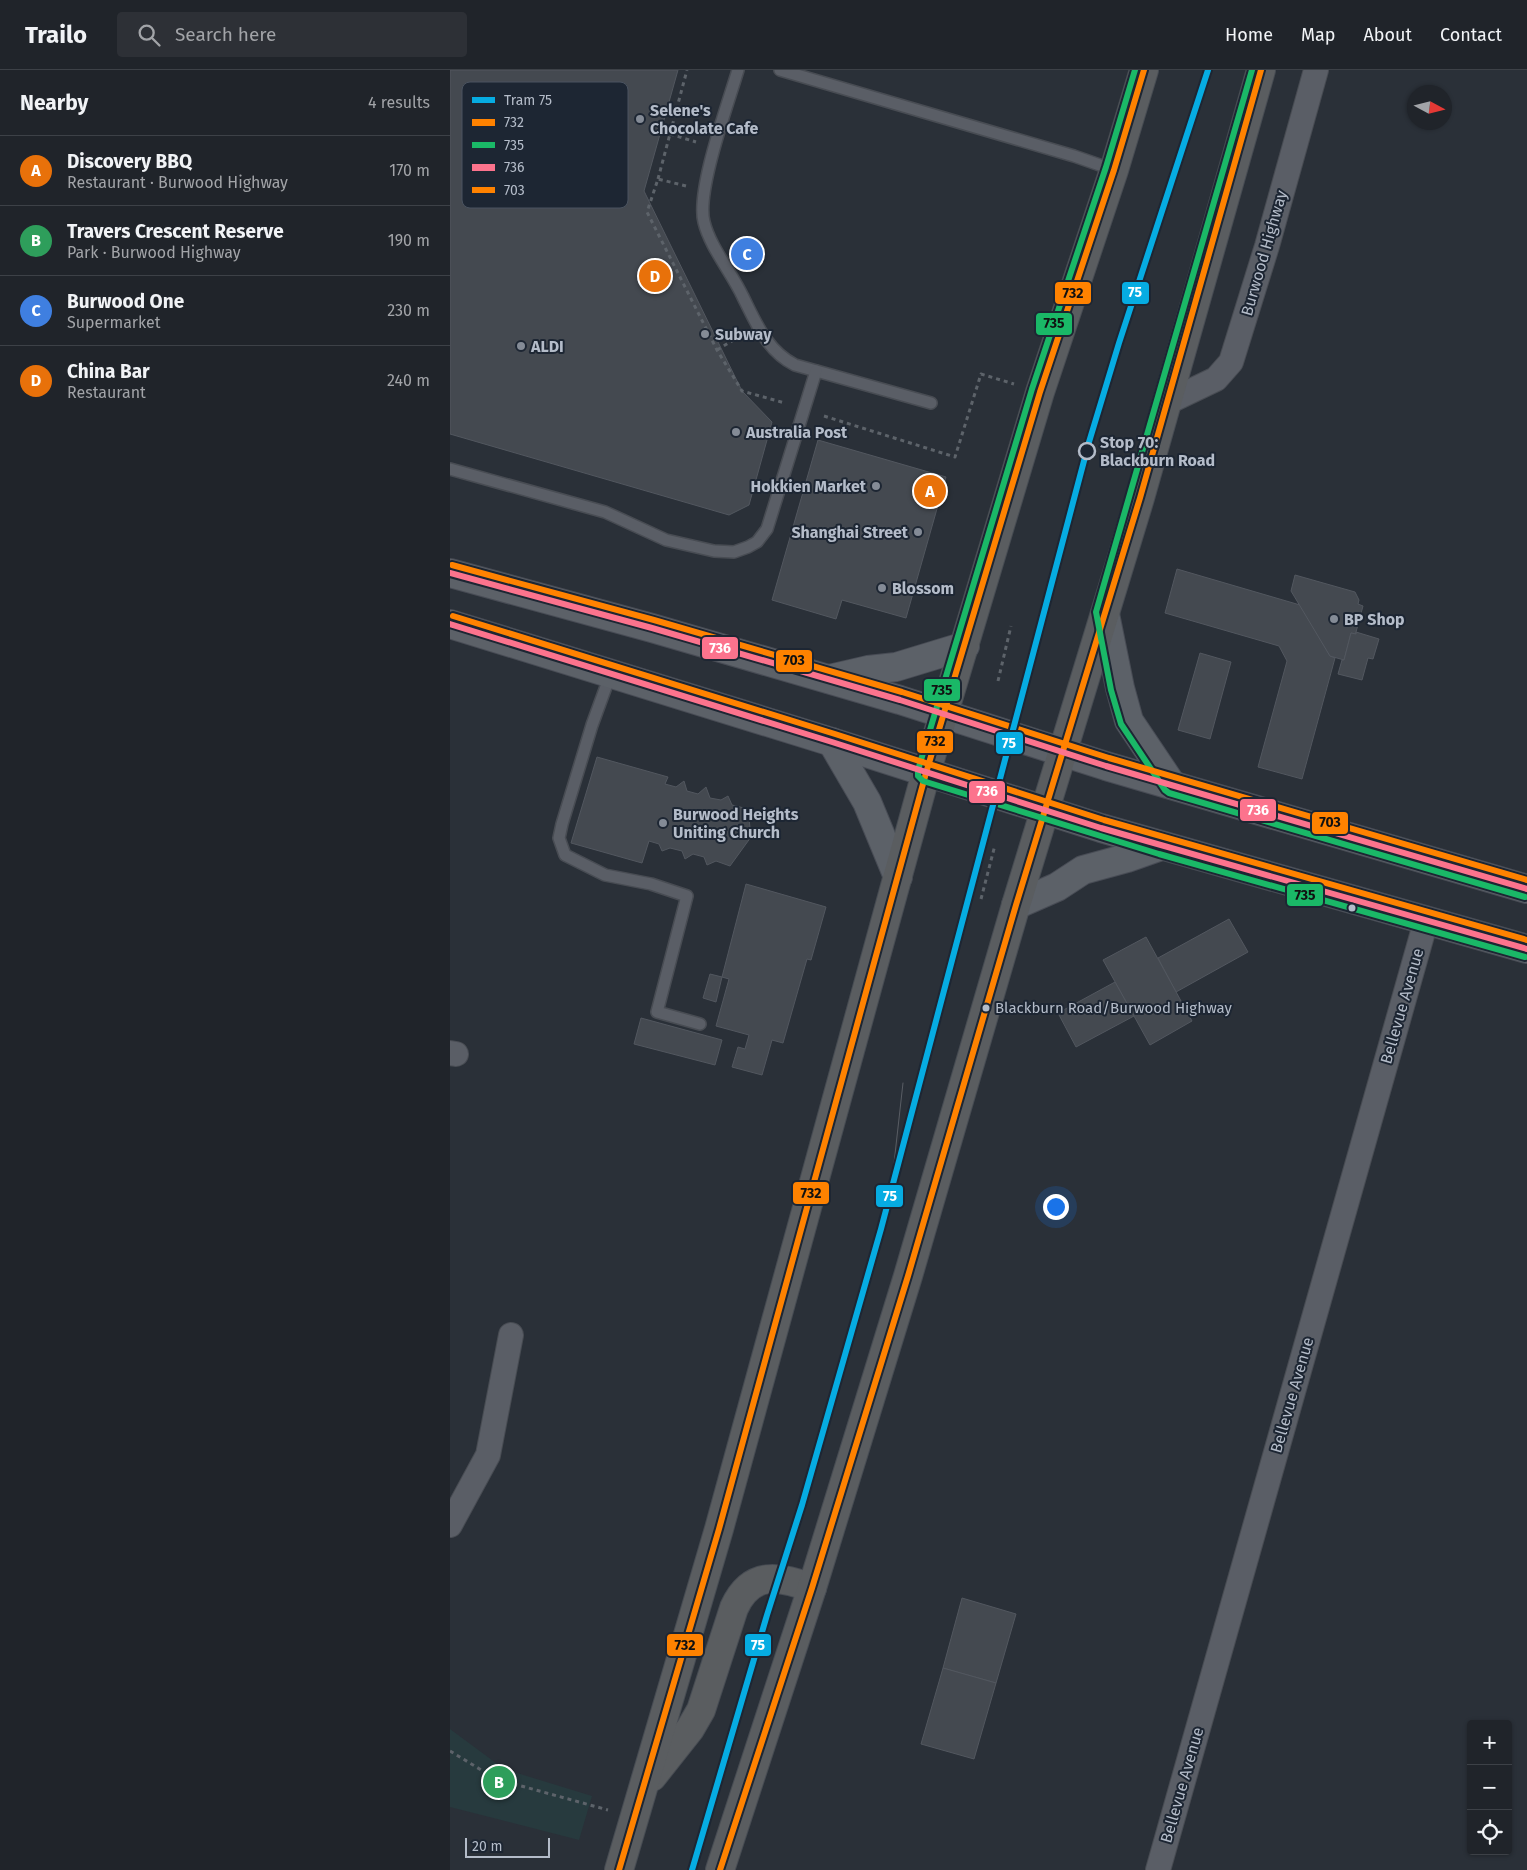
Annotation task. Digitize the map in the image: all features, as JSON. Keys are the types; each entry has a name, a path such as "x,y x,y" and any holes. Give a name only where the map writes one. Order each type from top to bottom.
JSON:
{"highway":[{"path":"619,1870 719,1529 926,773 1040,392 1114,170 1144,70"},
{"path":"720,1870 812,1588 908,1276 1016,904 1106,614 1168,402 1261,70"},
{"path":"642,1790 690,1729 701,1710 734,1608 743,1593 761,1582 774,1578 787,1579 812,1588"}],"main road":[{"path":"450,573 652,628 828,679 1172,785 1527,889"},
{"path":"1106,614 1120,688 1129,721 1172,785"},
{"path":"450,624 1161,846 1227,863 1527,949"},
{"path":"828,679 868,670 896,667 965,646"},
{"path":"832,742 868,802 898,877"},
{"path":"1016,904 1057,887 1083,870 1161,846"}],"street":[{"name":"Burwood Highway","path":"1168,402 1216,379 1231,362 1264,256 1316,70"},
{"name":"Bellevue Avenue","path":"1158,1870 1426,921"},
{"path":"450,1525 488,1455 512,1335"}],"lane":[{"path":"738,70 704,191 703,215 708,234 768,343 786,360 795,365 931,403"},
{"path":"780,70 1056,151 1114,170"},
{"path":"450,469 605,512 666,540 714,551 734,552 748,548 757,542 767,529 816,370"},
{"path":"611,673 592,724 558,838 565,855 605,874 651,884 688,896 657,1012 700,1024"}],"path":[{"path":"687,70 648,212 717,350 742,392"},
{"path":"658,179 704,191"},
{"path":"717,350 758,325"},
{"path":"998,681 1011,626"},
{"path":"980,899 995,845"},
{"path":"450,1751 496,1779 608,1810"}],"green space":[{"path":"450,1729 504,1769 592,1796 579,1840 450,1807"}],"building":[{"path":"450,70 678,70 644,191 742,391 772,422 749,505 729,515 450,434"},
{"path":"818,440 946,477 906,618 842,600 836,619 772,600"},
{"path":"1177,569 1300,605 1330,656 1335,658 1302,779 1258,767 1287,661 1279,646 1165,613"},
{"name":"BP Shop","path":"1295,575 1355,592 1359,600 1358,604 1363,606 1356,634 1351,633 1344,660 1330,656 1291,591"},
{"path":"1356,632 1379,639 1373,659 1368,658 1362,680 1338,674 1351,633 1356,634"},
{"path":"1200,653 1231,662 1210,739 1178,730"},
{"name":"Burwood Heights Uniting Church","path":"597,757 668,777 665,784 676,787 684,781 687,791 698,794 706,787 710,798 721,800 728,796 732,805 748,809 751,837 730,866 716,861 707,865 704,857 693,854 685,859 682,851 670,848 662,851 659,844 649,841 642,863 571,843"},
{"path":"746,884 826,907 811,960 807,959 783,1043 772,1040 762,1075 732,1067 738,1047 745,1049 749,1035 716,1026 729,979 722,977"},
{"path":"1229,919 1248,952 1176,992 1158,958"},
{"path":"1146,937 1192,1021 1150,1045 1103,960"},
{"path":"710,974 722,977 716,1002 703,998"},
{"path":"1115,982 1134,1016 1076,1047 1058,1013"},
{"path":"641,1018 722,1040 715,1065 634,1044"},
{"path":"962,1598 1016,1614 996,1683 943,1668"},
{"path":"943,1668 996,1683 974,1759 921,1744"}],"tram line":[{"name":"75","path":"692,1870 767,1615 802,1505 881,1229 1089,442 1119,343 1208,70"},
{"path":"891,1190 903,1083"}],"transit line":[{"name":"735","path":"1135,70 1106,167 1032,389 918,770 918,776 923,781 1159,854 1525,957"},
{"name":"732","path":"619,1870 719,1529 926,773 1040,392 1114,170 1144,70"},
{"name":"735","path":"1252,70 1096,612 1111,690 1121,724 1165,790 1169,793 1525,897"},
{"name":"732","path":"720,1870 812,1588 908,1276 1016,905 1140,498 1261,70"},
{"name":"703","path":"452,565 654,620 902,692 1109,758 1527,880"},
{"name":"736","path":"450,573 652,628 900,700 1106,766 1527,889"},
{"name":"703","path":"453,616 835,734 1104,820 1527,940"},
{"name":"736","path":"450,624 832,742 1101,828 1527,949"}],"place":[{"name":"Selene's Chocolate Cafe","path":"640,119"},
{"name":"Burwood One","path":"747,254"},
{"name":"China Bar","path":"655,276"},
{"name":"Subway","path":"705,334"},
{"name":"ALDI","path":"521,346"},
{"name":"Australia Post","path":"736,432"},
{"name":"Stop 70: Blackburn Road","path":"1087,451"},
{"name":"Hokkien Market","path":"876,486"},
{"name":"Discovery BBQ","path":"930,491"},
{"name":"Shanghai Street","path":"918,532"},
{"name":"Blossom","path":"882,588"},
{"name":"BP Shop","path":"1334,619"},
{"name":"Burwood Heights Uniting Church","path":"663,823"},
{"name":"Blackburn Road/Burwood Highway","path":"986,1008"},
{"name":"Travers Crescent Reserve","path":"499,1782"}]}
